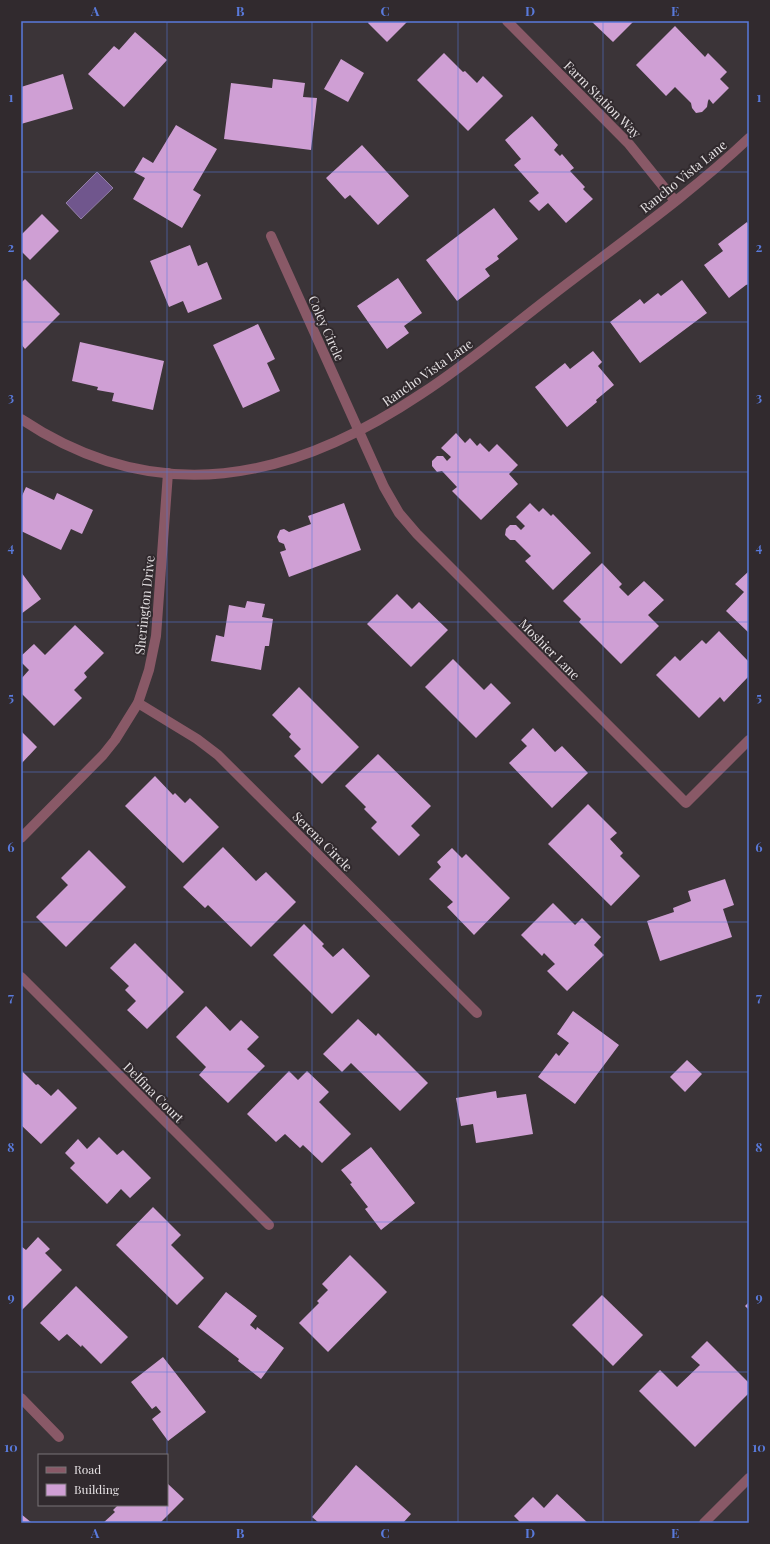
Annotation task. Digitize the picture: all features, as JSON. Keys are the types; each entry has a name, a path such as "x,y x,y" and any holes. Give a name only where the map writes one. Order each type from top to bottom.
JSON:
{"street":[{"name":"Farm Station Way","path":"507,21 629,144 675,201"},
{"name":"Rancho Vista Lane","path":"21,419 55,440 100,459 143,471 192,475 218,474 270,466 296,458 359,431 421,394 446,377 675,201 717,167 749,138"},
{"name":"Coley Circle","path":"270,236 359,431"},
{"name":"Moshier Lane","path":"359,431 391,500 408,524 686,803 749,740"},
{"name":"Sherington Drive","path":"21,838 103,755 115,740 138,703 154,651 168,473"},
{"name":"Serena Circle","path":"138,703 197,739 218,755 477,1013"},
{"name":"Delfina Court","path":"21,977 269,1225"},
{"path":"21,1398 59,1437"},
{"path":"704,1523 749,1478"}],"shaded area":[{"path":"97,172 113,188 81,219 66,203"}],"building":[{"path":"369,21 408,21 387,42 368,23"},
{"path":"591,21 634,21 613,42"},
{"path":"675,26 705,57 708,53 727,72 720,79 729,88 713,104 709,99 707,107 702,112 696,113 692,108 691,103 675,87 666,96 636,65"},
{"path":"135,32 167,60 124,107 88,74 114,46 119,50"},
{"path":"444,53 463,72 465,71 477,83 483,76 503,96 468,131 417,80"},
{"path":"341,59 364,73 348,102 324,89"},
{"path":"63,74 73,109 21,124 21,87"},
{"path":"273,79 305,83 303,97 317,98 311,150 224,139 231,83 272,88"},
{"path":"532,116 558,145 554,150 560,156 562,154 574,168 570,171 585,187 583,189 593,199 566,223 548,203 539,211 529,201 539,193 514,165 521,159 505,140"},
{"path":"176,125 217,149 193,190 201,195 182,228 133,199 145,178 134,172 143,157 153,163"},
{"path":"362,145 409,196 378,225 350,195 345,199 326,178"},
{"path":"494,208 518,239 497,256 499,259 485,269 490,276 457,301 426,260"},
{"path":"42,214 59,231 30,260 21,251 21,235"},
{"path":"747,222 749,225 749,284 729,298 704,265 723,251 718,244"},
{"path":"190,245 198,266 207,262 222,299 188,313 183,301 169,307 150,261"},
{"path":"398,278 422,313 404,326 409,333 387,349 357,306"},
{"path":"25,279 60,314 25,349 21,344 21,283"},
{"path":"682,280 707,313 640,363 610,322 640,299 644,304 658,293 661,296"},
{"path":"258,324 275,359 267,363 280,391 243,408 213,345"},
{"path":"80,342 164,361 153,410 112,401 114,393 97,390 98,387 72,381"},
{"path":"593,351 602,362 598,366 614,385 596,400 597,402 567,427 535,387 565,363 570,369"},
{"path":"456,433 465,443 470,438 477,446 480,443 489,452 497,444 518,465 509,474 518,484 481,520 452,491 457,487 442,471 437,472 432,466 432,461 437,456 443,456 447,461 451,457 441,448"},
{"path":"26,487 54,500 57,493 93,510 82,534 71,529 61,550 21,531 21,498"},
{"path":"344,503 361,550 289,577 280,552 286,550 284,544 279,542 277,537 280,530 284,529 289,532 311,524 308,516"},
{"path":"530,503 539,512 543,508 551,516 553,514 591,553 553,590 525,561 531,556 515,540 510,540 505,535 506,529 510,525 516,525 521,530 525,526 516,517"},
{"path":"602,563 622,584 619,587 628,596 644,581 664,600 648,615 659,626 621,664 579,622 581,619 563,601"},
{"path":"749,571 749,633 726,611 744,592 735,584"},
{"path":"21,572 41,599 21,614"},
{"path":"397,594 412,609 419,602 448,630 411,667 367,624"},
{"path":"247,601 265,604 262,617 273,619 269,646 265,646 261,670 211,661 216,635 224,637 229,605 245,608"},
{"path":"75,625 104,653 84,673 87,677 74,690 82,698 54,726 21,693 21,679 29,670 21,662 21,656 34,644 45,655"},
{"path":"719,631 749,662 749,676 724,702 720,697 699,718 656,675 675,656 680,661 702,640 706,644"},
{"path":"453,659 484,690 491,683 511,703 476,738 425,687"},
{"path":"299,687 359,747 322,784 294,756 301,749 289,737 291,734 272,715"},
{"path":"533,728 555,752 562,746 588,773 552,808 509,763 527,746 521,740"},
{"path":"21,731 37,747 21,764"},
{"path":"378,754 431,806 411,826 420,835 399,856 371,828 377,822 364,809 366,807 345,786"},
{"path":"155,776 173,795 175,793 185,803 190,798 219,827 183,863 125,806"},
{"path":"588,804 617,833 610,839 623,853 620,856 640,876 611,906 548,844"},
{"path":"223,847 256,881 266,872 296,902 251,947 208,905 205,908 183,887"},
{"path":"452,848 462,858 466,854 510,898 474,935 447,907 453,902 429,879 441,867 437,862"},
{"path":"89,850 126,887 66,947 36,917 68,885 61,878"},
{"path":"725,879 734,905 723,909 732,937 660,961 647,921 674,912 673,908 691,901 688,891"},
{"path":"553,903 575,925 582,918 601,937 594,945 604,955 567,991 547,971 555,964 544,953 542,956 521,935"},
{"path":"304,924 324,944 322,946 333,957 343,948 370,976 332,1014 273,955"},
{"path":"135,943 184,992 147,1029 127,1010 136,1001 125,990 129,986 110,968"},
{"path":"206,1006 230,1031 241,1020 259,1037 247,1049 265,1066 228,1103 199,1075 206,1067 176,1037"},
{"path":"573,1011 619,1045 575,1104 538,1077 556,1053 559,1056 569,1043 557,1034"},
{"path":"358,1019 376,1036 378,1033 428,1083 400,1111 351,1063 342,1072 323,1054"},
{"path":"687,1060 702,1074 685,1092 670,1077"},
{"path":"21,1070 36,1085 38,1084 51,1096 58,1089 77,1108 41,1144 21,1125"},
{"path":"289,1071 298,1080 307,1071 329,1092 319,1102 351,1134 322,1163 303,1145 300,1148 285,1134 276,1142 247,1114"},
{"path":"496,1091 497,1098 526,1094 533,1134 476,1143 473,1124 461,1126 456,1098"},
{"path":"99,1137 117,1155 123,1150 151,1178 130,1198 121,1189 107,1204 70,1168 75,1163 65,1153 78,1139 87,1149"},
{"path":"371,1147 415,1203 381,1230 365,1209 368,1207 350,1184 352,1183 341,1170"},
{"path":"153,1207 181,1235 171,1245 204,1278 177,1305 116,1245"},
{"path":"38,1237 50,1249 45,1253 62,1270 21,1311 21,1246 26,1250"},
{"path":"350,1255 387,1292 328,1352 299,1323 319,1303 317,1301 328,1290 322,1284"},
{"path":"76,1286 128,1337 101,1364 82,1345 81,1347 67,1334 59,1341 40,1323"},
{"path":"226,1292 257,1316 250,1325 256,1330 257,1327 284,1348 261,1379 238,1361 239,1359 198,1327"},
{"path":"602,1295 643,1335 613,1366 572,1325"},
{"path":"749,1302 749,1310 745,1306"},
{"path":"707,1341 749,1383 749,1393 695,1447 639,1391 660,1370 677,1387 700,1365 691,1357"},
{"path":"163,1357 206,1412 168,1441 152,1419 161,1412 156,1406 152,1409 131,1382"},
{"path":"356,1465 411,1514 403,1523 319,1523 312,1517"},
{"path":"168,1484 184,1499 160,1523 103,1523 115,1512 113,1510 117,1506 168,1506"},
{"path":"557,1494 588,1523 521,1523 514,1516 533,1497 544,1508"},
{"path":"21,1514 32,1523 21,1523"}]}
